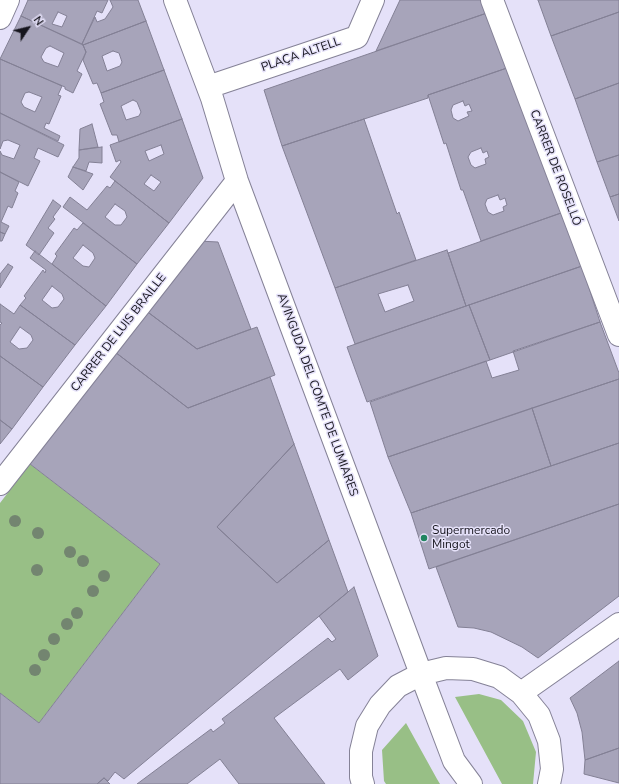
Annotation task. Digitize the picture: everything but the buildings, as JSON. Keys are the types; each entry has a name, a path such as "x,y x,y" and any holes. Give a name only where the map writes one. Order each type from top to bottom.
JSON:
{"street":[{"path":"0,18 8,0"},
{"name":"AVINGUDA DEL COMTE DE LUMIARES","path":"175,0 208,87 237,181 421,674 454,761 471,784"},
{"name":"PLAÇA ALTELL","path":"208,87 357,37 373,0"},
{"name":"CARRER DE ROSELLÓ","path":"492,0 619,335"},
{"name":"CARRER DE LUIS BRAILLE","path":"0,484 237,181"},
{"path":"521,692 619,624"},
{"path":"363,784 361,777 360,751 367,726 380,705 398,686 421,674 446,668 473,669 499,677 521,692 539,715 549,741 552,769 549,784"}],"green space":[{"path":"30,464 160,564 39,723 0,693 0,503"},
{"path":"479,694 501,700 523,721 536,752 533,784 502,784 455,697"},
{"path":"406,723 440,784 386,784 384,781 382,750"}],"place":[{"name":"Supermercado Mingot","path":"424,538"}]}
